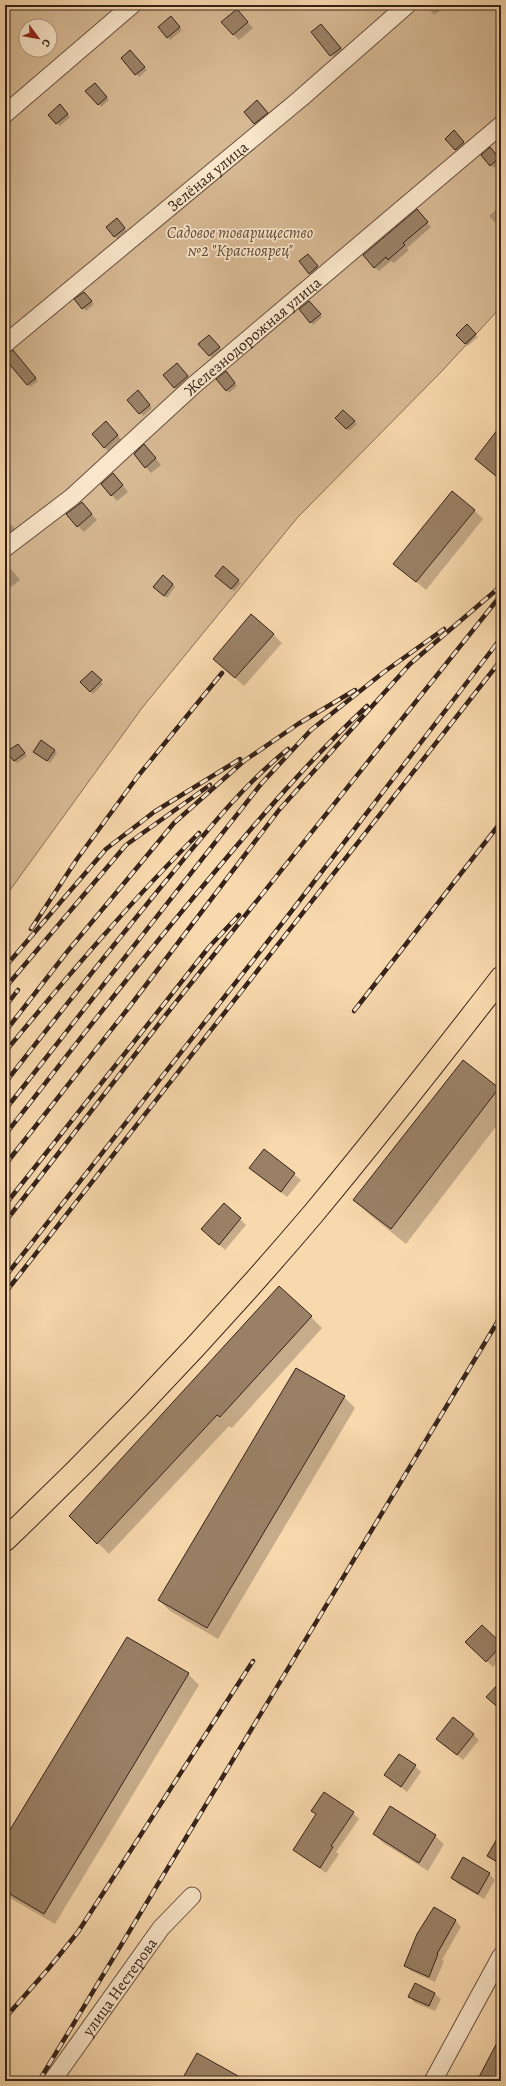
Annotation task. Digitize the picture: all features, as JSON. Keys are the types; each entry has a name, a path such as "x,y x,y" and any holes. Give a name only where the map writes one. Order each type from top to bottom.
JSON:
{"highway":[{"path":"5,1540 74,1475 209,1332 312,1214 433,1067 501,978"}],"street":[{"path":"5,114 132,5"},
{"name":"Зелёная улица","path":"5,344 300,99 407,5"},
{"name":"Железнодорожная улица","path":"5,548 72,497 194,385 501,125"},
{"name":"улица Нестерова","path":"52,2081 161,1928 192,1896"},
{"path":"433,2081 501,1956"}],"green space":[{"path":"5,5 121,5 58,58 58,18 18,18 18,58 58,58 5,102"},
{"name":"Садовое товарищество №2 \"Красноярец\"","path":"141,5 501,5 501,307 442,371 297,518 142,708 5,897 5,120 58,73"}],"building":[{"path":"237,9 248,22 233,35 221,22"},
{"path":"171,16 180,27 167,38 158,27"},
{"path":"321,24 341,48 330,56 311,32"},
{"path":"130,50 145,67 135,75 121,58"},
{"path":"95,83 107,97 98,105 85,91"},
{"path":"257,100 268,113 254,124 244,112"},
{"path":"60,104 68,114 56,124 48,115"},
{"path":"454,130 464,142 455,150 445,139"},
{"path":"490,147 499,158 490,166 481,155"},
{"path":"417,209 428,222 403,243 405,245 388,260 386,257 374,268 363,255"},
{"path":"117,218 125,228 114,237 106,227"},
{"path":"308,254 318,266 309,274 299,261"},
{"path":"84,292 92,301 82,309 74,299"},
{"path":"309,301 321,314 310,323 299,309"},
{"path":"467,324 476,334 465,344 456,335"},
{"path":"209,335 220,347 209,356 198,344"},
{"path":"13,350 36,378 27,385 5,359 5,355"},
{"path":"177,363 188,376 174,388 163,375"},
{"path":"226,371 235,383 226,391 216,379"},
{"path":"138,390 150,405 139,414 127,400"},
{"path":"343,410 355,421 346,429 335,418"},
{"path":"106,421 118,435 104,448 92,434"},
{"path":"501,425 501,480 475,459"},
{"path":"144,444 156,458 145,468 134,454"},
{"path":"113,473 123,485 111,496 101,484"},
{"path":"452,491 475,510 416,582 393,564"},
{"path":"82,502 92,514 77,527 66,514"},
{"path":"223,566 239,580 231,589 215,576"},
{"path":"163,575 173,584 164,596 153,587"},
{"path":"251,614 274,634 235,678 213,659"},
{"path":"92,671 102,680 90,692 80,682"},
{"path":"41,740 55,750 47,761 33,752"},
{"path":"18,744 25,753 14,761 6,752"},
{"path":"463,1060 499,1088 391,1229 353,1200"},
{"path":"264,1149 295,1173 281,1192 249,1168"},
{"path":"224,1203 241,1218 219,1245 201,1229"},
{"path":"279,1286 312,1316 220,1417 217,1415 97,1544 69,1516"},
{"path":"296,1368 345,1396 207,1628 158,1600"},
{"path":"482,1625 501,1643 501,1646 486,1662 465,1642"},
{"path":"127,1637 189,1673 44,1914 5,1891 5,1838"},
{"path":"501,1681 501,1710 486,1697"},
{"path":"453,1717 474,1734 457,1755 436,1739"},
{"path":"399,1754 416,1765 401,1787 384,1775"},
{"path":"324,1792 354,1812 331,1846 333,1847 320,1868 293,1850 316,1814 311,1811"},
{"path":"390,1806 436,1835 419,1863 373,1834"},
{"path":"501,1832 501,1864 487,1856"},
{"path":"463,1857 490,1873 478,1894 451,1878"},
{"path":"434,1907 456,1920 437,1954 429,1977 404,1966 417,1934"},
{"path":"415,1983 435,1993 429,2006 408,1997"},
{"path":"501,2035 501,2081 487,2081 479,2077"},
{"path":"197,2053 247,2081 181,2081"}],"railway":[{"path":"5,1165 130,1006 279,810 410,664 501,586"},
{"path":"5,1222 165,1016 501,595"},
{"path":"5,1110 261,784 311,730 384,672 444,629"},
{"path":"5,1277 287,917 501,638"},
{"path":"5,1293 501,660"},
{"path":"31,929 77,859 138,776 222,673"},
{"path":"5,1032 67,952 174,823 244,761 298,724 355,690"},
{"path":"5,1135 131,974 227,857 265,812 325,747 367,706"},
{"path":"5,1083 208,830 254,779 288,749"},
{"path":"5,967 106,849 154,812 240,759"},
{"path":"5,988 126,845 210,785"},
{"path":"354,1011 501,822"},
{"path":"5,1052 75,968 148,886 199,833"},
{"path":"5,1205 209,947 239,915"},
{"path":"5,1007 18,990"},
{"path":"39,2081 501,1316"},
{"path":"5,2018 78,1932 253,1661"}]}
